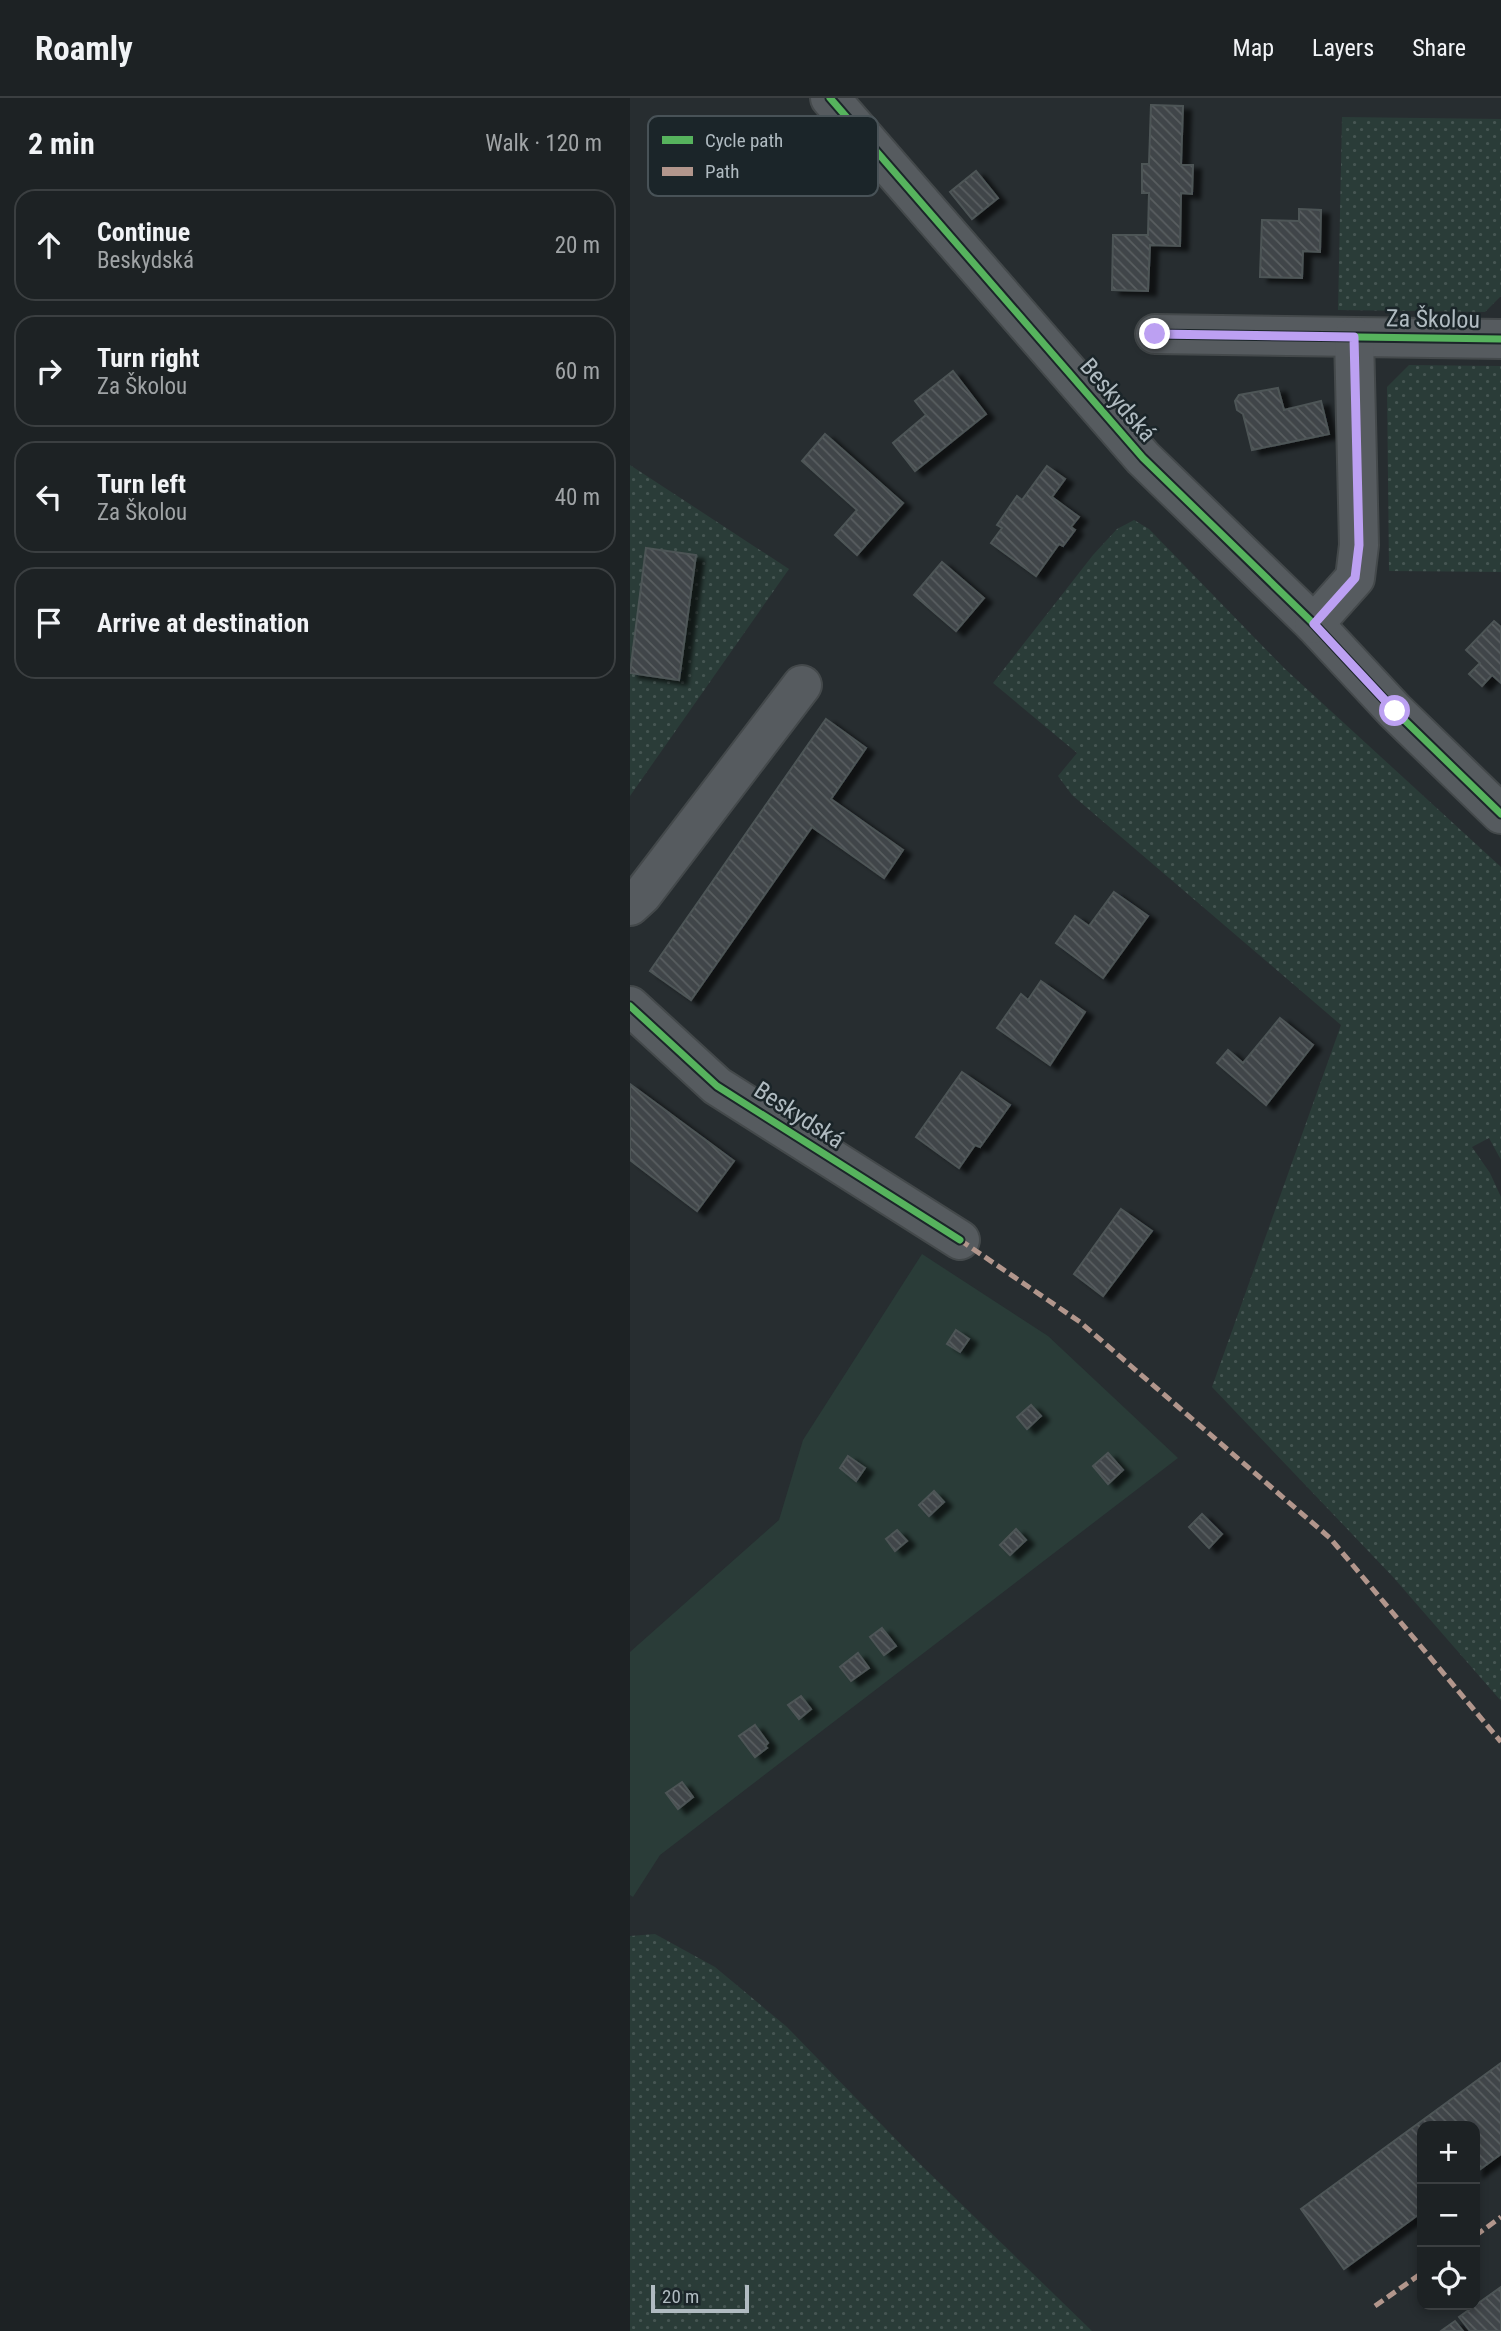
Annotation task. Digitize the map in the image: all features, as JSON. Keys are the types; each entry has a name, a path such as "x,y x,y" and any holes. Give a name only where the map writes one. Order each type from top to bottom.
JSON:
{"street":[{"name":"Beskydská","path":"830,98 846,116"},
{"name":"Beskydská","path":"878,153 1143,458 1314,624 1395,711 1501,814"},
{"name":"Za Školou","path":"1155,334 1501,339"},
{"name":"Za Školou","path":"1314,624 1355,578 1359,545 1354,337"},
{"path":"630,906 642,895 802,685"},
{"name":"Beskydská","path":"630,1006 717,1086 960,1240"}],"green space":[{"path":"1342,117 1501,119 1501,296 1485,312 1338,310"},
{"path":"1409,365 1501,366 1501,572 1389,571 1387,387"},
{"path":"630,465 789,569 630,796"},
{"path":"1134,520 1149,529 1284,668 1501,867 1501,1160 1489,1138 1472,1147 1490,1173 1501,1197 1501,1701 1393,1577 1212,1387 1341,1025 1072,795 1058,776 1077,753 993,683 1093,555 1117,529"},
{"path":"922,1254 1048,1336 1178,1458 660,1855 633,1897 630,1895 630,1652 779,1520 803,1440"},
{"path":"655,1934 715,1967 787,2027 917,2161 1092,2331 630,2331 630,1936"}],"building":[{"path":"1151,105 1183,106 1181,165 1193,165 1192,194 1181,193 1180,246 1150,245 1148,291 1112,290 1113,235 1148,235 1149,193 1142,193 1142,164 1149,164"},
{"path":"976,171 998,198 972,219 950,192"},
{"path":"1299,209 1321,210 1320,252 1303,251 1302,278 1260,277 1262,220 1299,221"},
{"path":"953,371 986,414 915,471 893,443 926,415 915,401"},
{"path":"1278,388 1284,410 1321,401 1329,434 1252,450 1243,414 1237,410 1235,401 1239,395"},
{"path":"825,434 903,503 857,555 835,535 857,510 802,461"},
{"path":"1047,466 1065,479 1052,497 1079,517 1071,527 1075,530 1063,546 1059,544 1036,576 991,543 1002,528 997,525 1017,496 1022,500"},
{"path":"646,548 696,555 679,680 630,673"},
{"path":"942,562 984,598 956,631 914,595"},
{"path":"1494,621 1501,627 1501,683 1492,675 1482,686 1469,674 1480,663 1466,650"},
{"path":"826,719 866,748 831,799 903,850 884,878 812,827 691,1000 650,971"},
{"path":"1114,892 1148,916 1103,978 1056,943 1075,916 1089,926"},
{"path":"1041,981 1085,1012 1050,1065 997,1028 1021,994 1028,1000"},
{"path":"1280,1018 1313,1045 1266,1105 1217,1063 1228,1050 1243,1063"},
{"path":"962,1072 1010,1105 980,1147 975,1145 959,1168 916,1137"},
{"path":"630,1084 734,1161 697,1211 630,1160"},
{"path":"1121,1209 1152,1231 1103,1296 1074,1274"},
{"path":"956,1330 969,1339 960,1352 947,1344"},
{"path":"1031,1405 1041,1416 1027,1429 1017,1417"},
{"path":"1108,1453 1123,1470 1108,1484 1093,1466"},
{"path":"848,1456 865,1468 856,1481 840,1468"},
{"path":"934,1491 944,1502 929,1516 919,1505"},
{"path":"1202,1514 1222,1534 1209,1548 1189,1527"},
{"path":"1016,1529 1026,1540 1010,1555 1000,1545"},
{"path":"897,1530 907,1541 895,1551 886,1539"},
{"path":"882,1628 896,1646 884,1655 870,1637"},
{"path":"858,1653 869,1668 851,1681 840,1667"},
{"path":"801,1696 811,1709 799,1719 788,1705"},
{"path":"755,1725 768,1743 765,1746 767,1748 755,1757 739,1736"},
{"path":"682,1782 693,1797 678,1809 666,1793"},
{"path":"1501,2063 1501,2154 1480,2169 1480,2121 1422,2121"},
{"path":"1417,2124 1417,2216 1344,2269 1301,2209"},
{"path":"1501,2287 1501,2331 1470,2331 1459,2317 1469,2310 1480,2310 1480,2302"},
{"path":"1455,2321 1463,2331 1441,2331"}],"marked path":[{"path":"960,1240 1080,1322 1330,1538 1501,1742"},
{"path":"1480,2232 1501,2217"},
{"path":"1375,2306 1417,2277"}],"cycle path":[{"path":"830,98 846,116"},
{"path":"878,153 1143,458 1314,624 1395,711 1501,814"},
{"path":"1155,334 1501,339"},
{"path":"630,1006 717,1086 960,1240"}],"route":[{"path":"1155,334 1354,337 1359,545 1355,578 1314,624 1395,711"}]}
